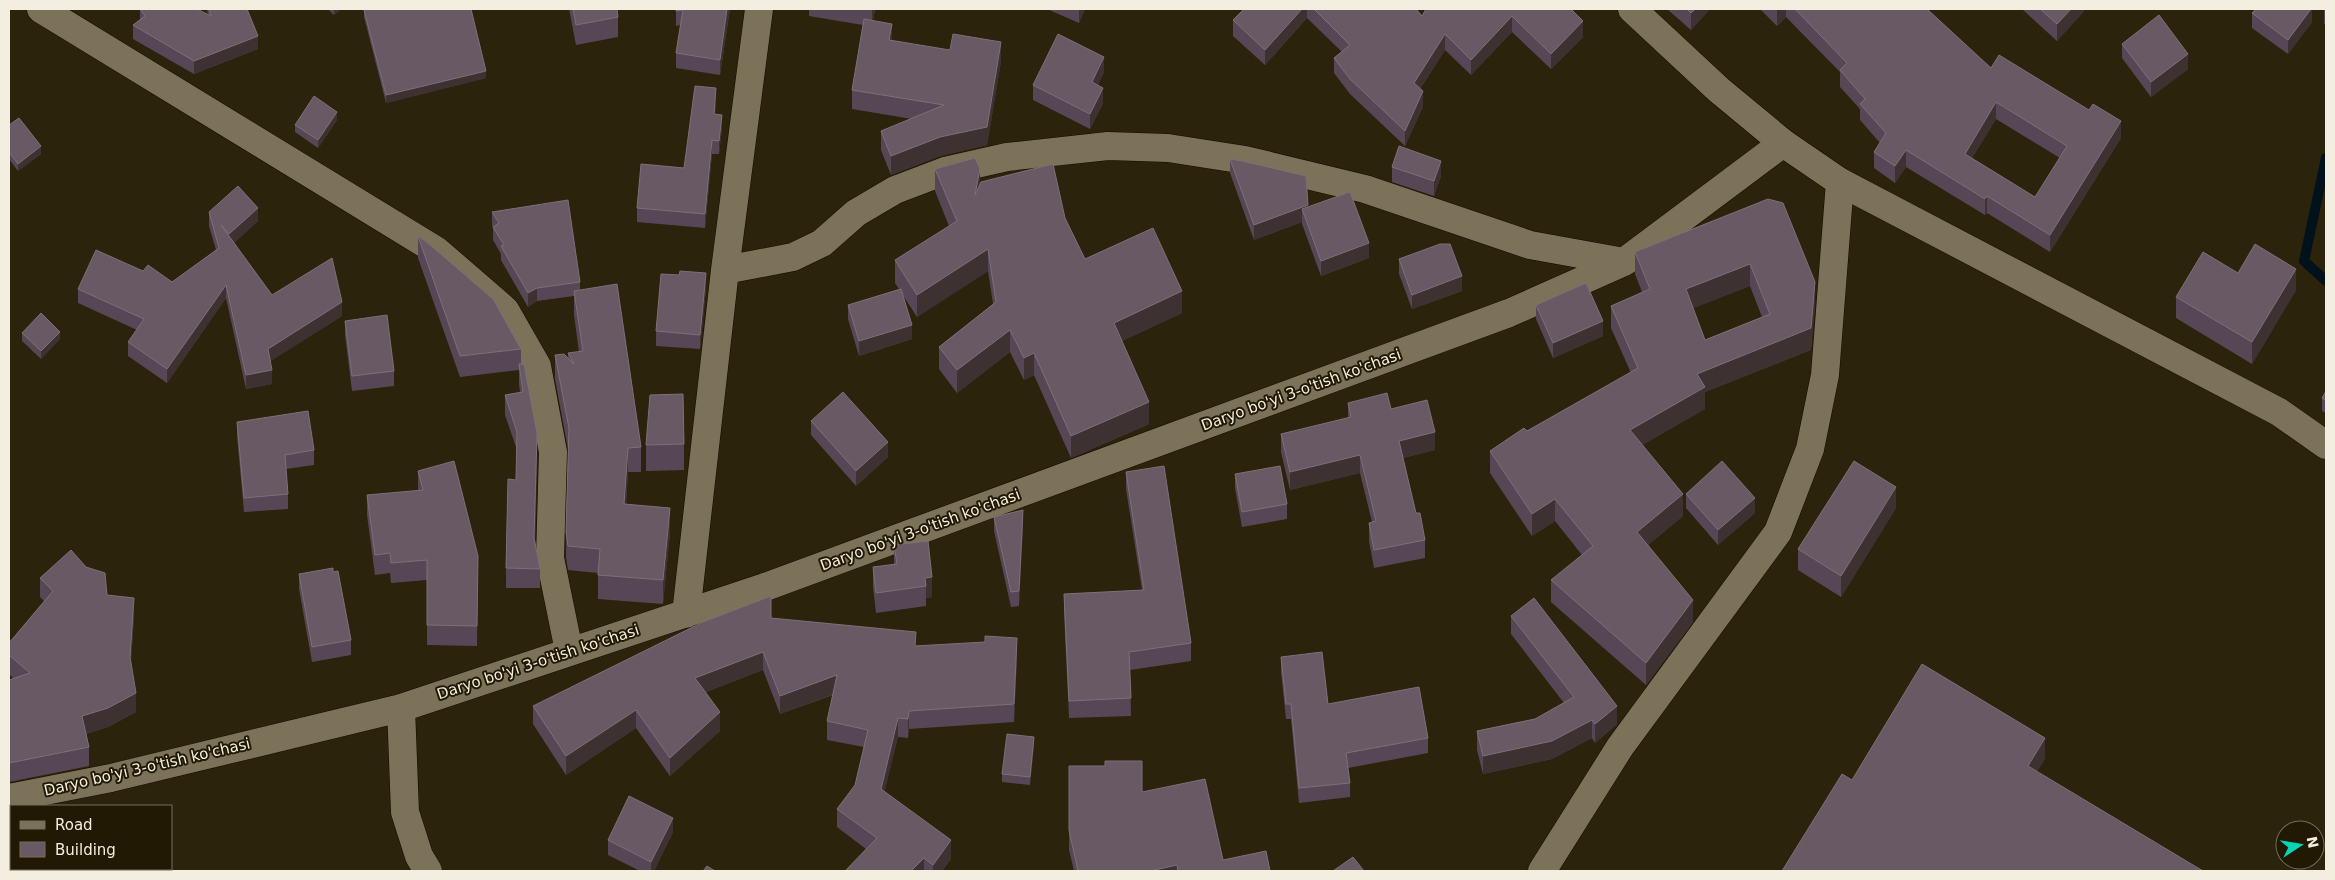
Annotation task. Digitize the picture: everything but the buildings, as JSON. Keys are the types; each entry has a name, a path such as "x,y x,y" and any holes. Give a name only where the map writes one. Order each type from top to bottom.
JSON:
{"street":[{"path":"41,9 437,251 506,310 537,366 546,414 553,452 550,558 569,651"},
{"path":"686,614 725,270 758,9"},
{"path":"1632,9 1719,90 1783,143 1840,182 2279,412 2326,445"},
{"name":"Daryo bo'yi 3-o'tish ko'chasi","path":"9,798 111,778 400,708 775,584 1509,314 1624,262 1783,143"},
{"path":"725,270 793,257 822,243 856,213 895,190 945,171 1007,157 1108,146 1168,148 1246,160 1365,189 1530,245 1624,262"},
{"path":"1542,871 1620,747 1778,532 1810,449 1825,375 1840,182"},
{"path":"400,708 405,812 420,856 428,871"}],"waterway":[{"path":"2326,158 2304,261 2326,281"}]}
